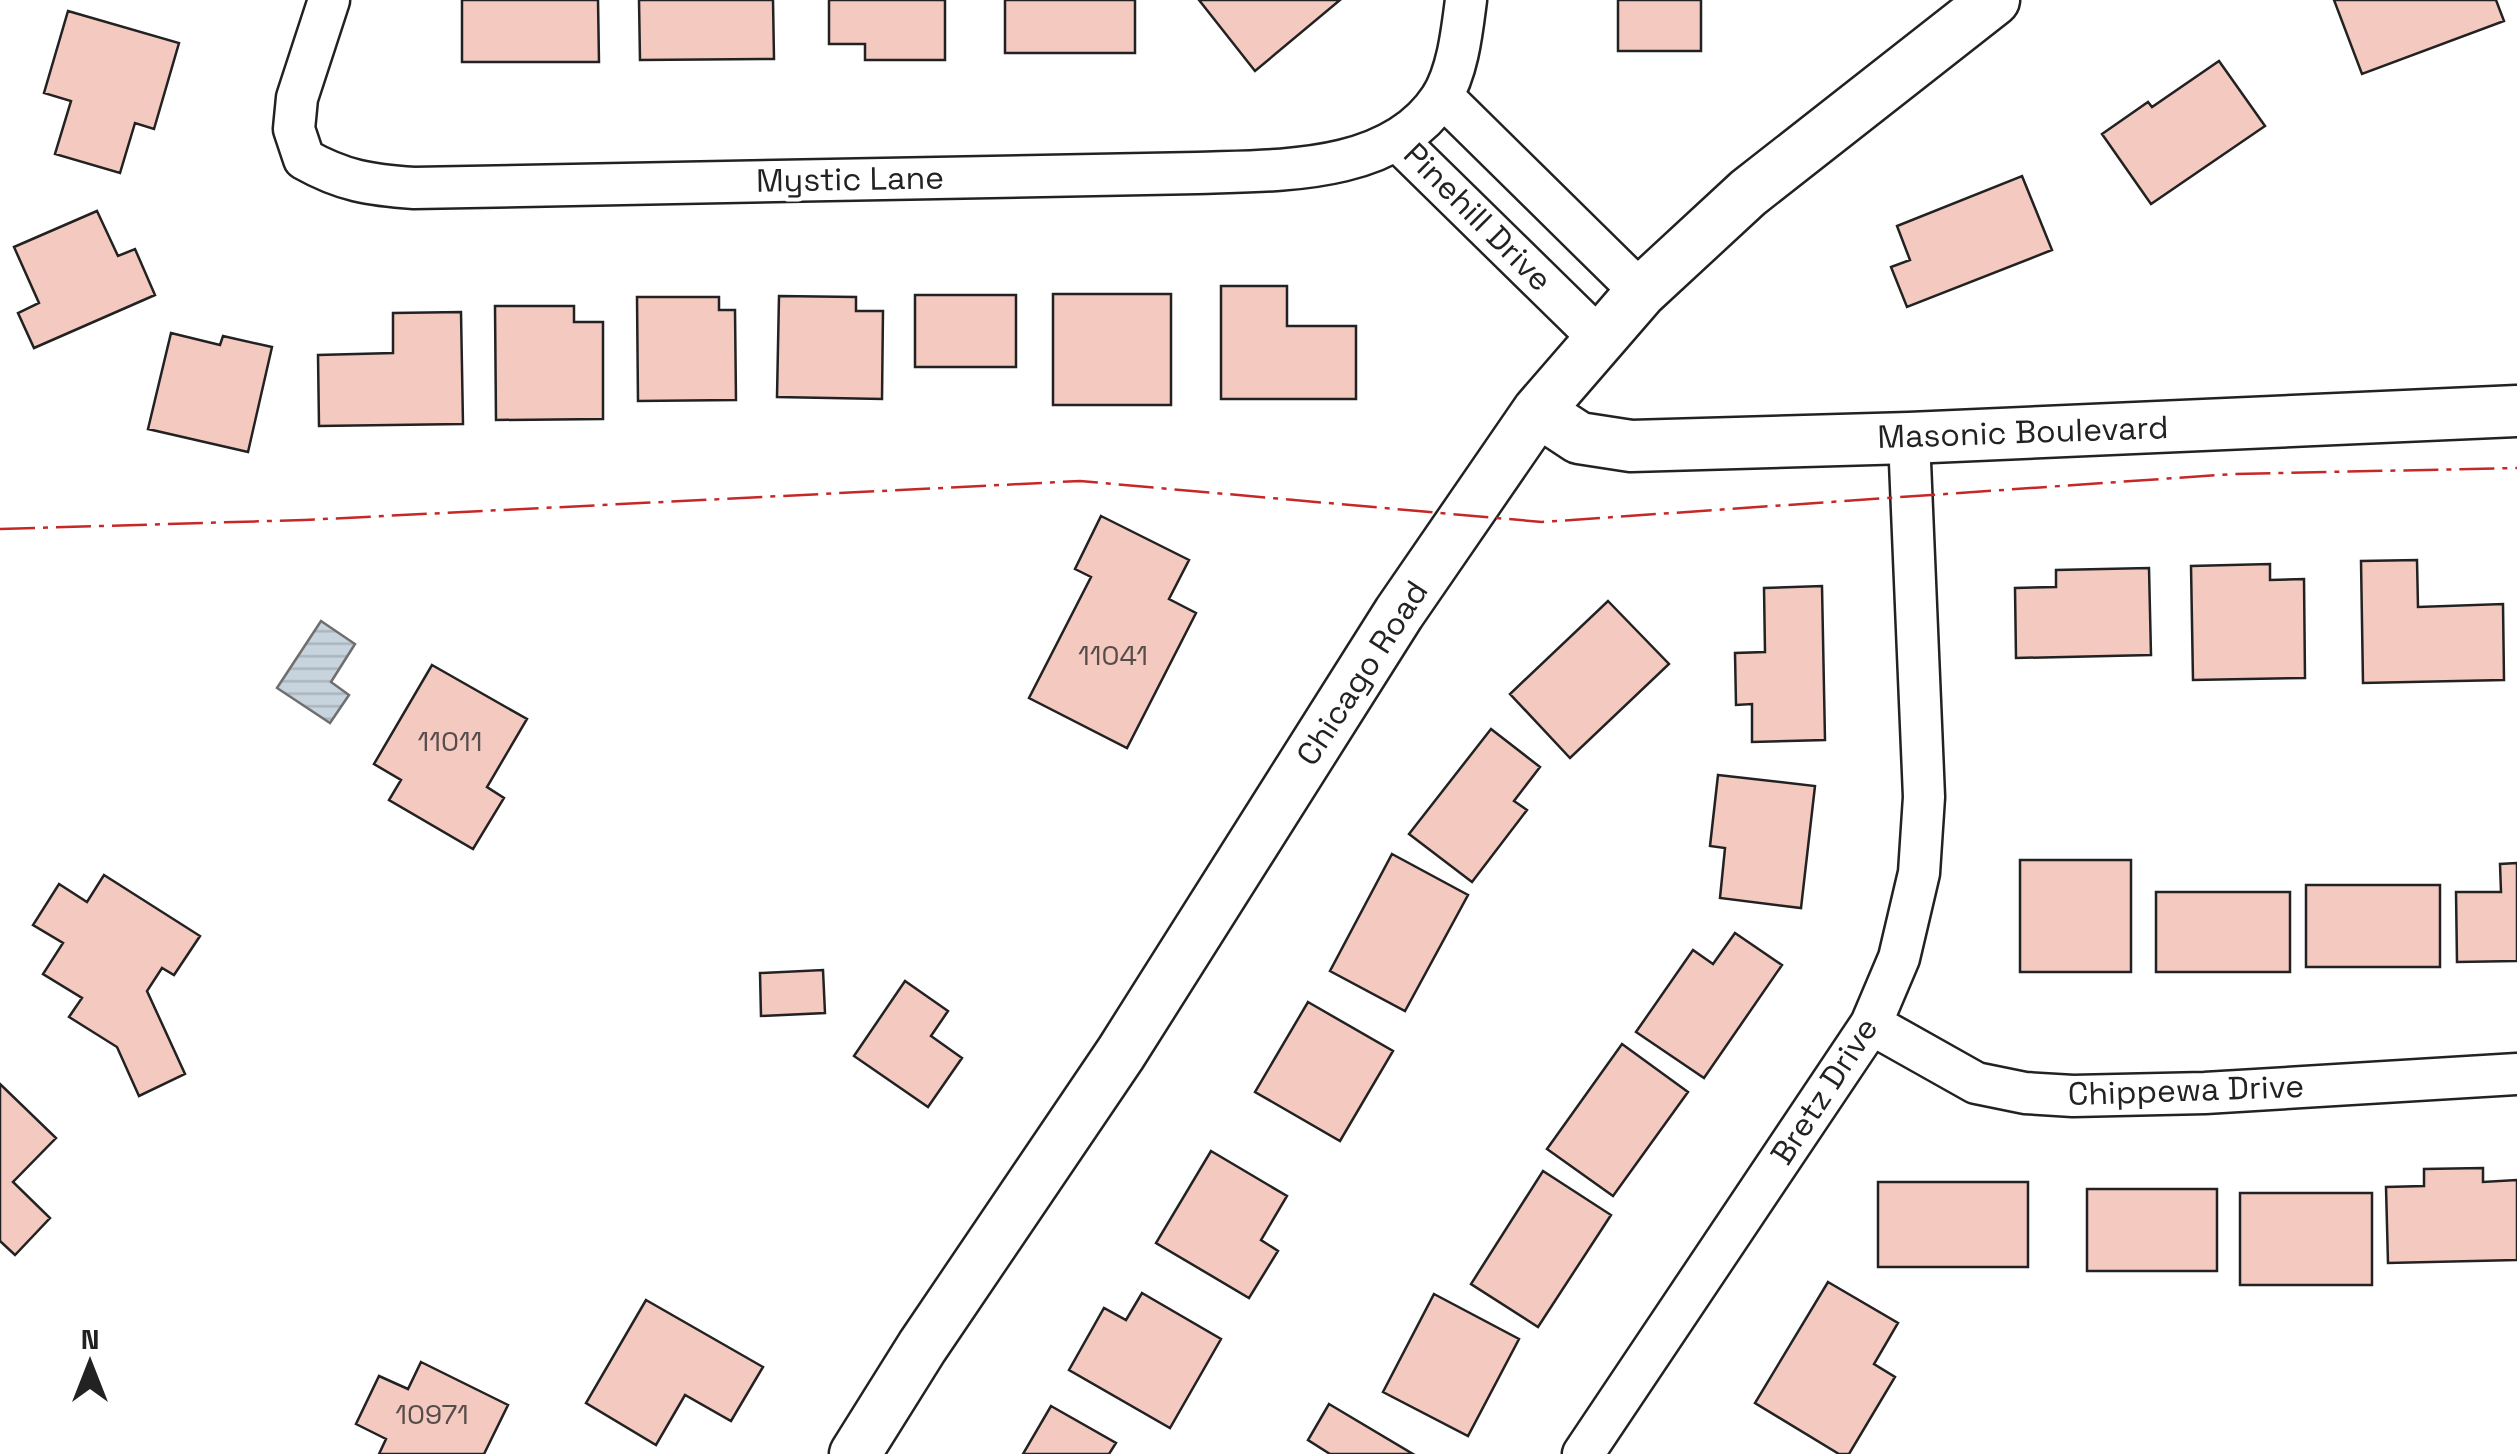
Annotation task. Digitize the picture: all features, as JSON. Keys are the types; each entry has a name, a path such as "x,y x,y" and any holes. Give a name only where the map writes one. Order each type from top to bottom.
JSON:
{"street":[{"name":"Mystic Lane","path":"329,0 297,98 294,128 304,160 332,176 368,185 433,188 1284,170 1360,155 1397,140"},
{"name":"Pinehill Drive","path":"1466,0 1451,74 1442,96 1423,120 1397,140 1600,339"},
{"name":"Chicago Road","path":"855,1454 922,1347 1121,1053 1399,613 1538,410 1641,292 1748,193 1994,0"},
{"name":"Pinehill Drive","path":"1442,96 1641,292"},
{"name":"Masonic Boulevard","path":"1538,410 1579,438 1631,446 1910,438 2517,411"},
{"name":"Bretz Drive","path":"1583,1454 1871,1024 1898,958 1919,873 1923,816 1910,438"},
{"name":"Chippewa Drive","path":"1871,1024 1976,1082 2041,1094 2206,1093 2517,1074"}],"shaded area":[{"path":"321,621 355,644 331,682 349,695 330,723 277,688"}],"building":[{"path":"462,0 598,0 599,62 462,62"},
{"path":"639,0 773,0 774,59 640,60"},
{"path":"829,0 945,0 945,60 865,60 865,44 829,44"},
{"path":"1005,0 1135,0 1135,53 1005,53"},
{"path":"1199,0 1340,0 1255,71"},
{"path":"1618,0 1701,0 1701,51 1618,51"},
{"path":"2334,0 2496,0 2504,21 2362,74"},
{"path":"68,11 179,43 154,129 135,123 120,173 55,154 71,101 44,93"},
{"path":"2219,61 2265,126 2151,204 2102,134 2148,102 2152,107"},
{"path":"2022,176 2052,250 1907,307 1891,267 1910,260 1897,226"},
{"path":"97,211 118,256 135,249 155,295 34,348 18,313 39,303 14,247"},
{"path":"1221,286 1287,286 1287,326 1356,326 1356,399 1221,399"},
{"path":"1053,294 1171,294 1171,405 1053,405"},
{"path":"915,295 1016,295 1016,367 915,367"},
{"path":"779,296 856,297 856,311 883,311 882,399 777,397"},
{"path":"637,297 719,297 719,310 735,310 736,400 638,401"},
{"path":"495,306 574,306 574,322 603,322 603,419 496,420"},
{"path":"461,312 463,424 319,426 318,355 393,353 393,313"},
{"path":"171,333 220,345 223,336 272,347 248,452 148,429"},
{"path":"1101,516 1189,560 1169,599 1196,613 1127,748 1029,698 1091,577 1075,569"},
{"path":"2417,560 2418,607 2503,604 2504,680 2363,683 2361,561"},
{"path":"2270,564 2270,580 2304,579 2305,678 2193,680 2191,566"},
{"path":"2149,568 2151,655 2016,658 2015,588 2056,587 2056,570"},
{"path":"1822,586 1825,740 1752,742 1752,704 1736,705 1735,653 1765,652 1764,588"},
{"path":"1608,601 1669,664 1570,758 1510,694"},
{"path":"432,665 527,719 487,787 504,798 473,849 389,800 401,780 374,764"},
{"path":"1491,729 1540,767 1514,801 1527,810 1472,882 1409,834"},
{"path":"1718,775 1815,786 1801,908 1720,898 1725,848 1710,846"},
{"path":"1392,854 1468,895 1405,1011 1330,971"},
{"path":"2020,860 2131,860 2131,972 2020,972"},
{"path":"2517,863 2517,961 2457,962 2456,892 2501,892 2500,864"},
{"path":"104,875 200,936 174,975 162,968 147,991 185,1074 139,1096 117,1047 69,1017 82,998 43,974 63,943 33,925 59,884 87,902"},
{"path":"2306,885 2440,885 2440,967 2306,967"},
{"path":"2156,892 2290,892 2290,972 2156,972"},
{"path":"1735,933 1782,965 1704,1078 1636,1032 1693,950 1713,964"},
{"path":"823,970 825,1013 761,1016 760,973"},
{"path":"905,981 948,1011 931,1036 962,1058 928,1107 854,1056"},
{"path":"1308,1002 1393,1051 1340,1141 1255,1092"},
{"path":"1622,1044 1688,1092 1613,1196 1547,1149"},
{"path":"0,1084 56,1138 13,1182 50,1218 15,1255 0,1241"},
{"path":"1211,1151 1287,1196 1261,1240 1278,1251 1249,1298 1156,1243"},
{"path":"2483,1168 2483,1182 2517,1180 2517,1260 2388,1263 2386,1187 2424,1186 2424,1169"},
{"path":"1543,1171 1611,1215 1538,1327 1471,1284"},
{"path":"1878,1182 2028,1182 2028,1267 1878,1267"},
{"path":"2087,1189 2217,1189 2217,1271 2087,1271"},
{"path":"2240,1193 2372,1193 2372,1285 2240,1285"},
{"path":"1828,1282 1898,1323 1874,1364 1895,1377 1849,1454 1839,1454 1755,1403"},
{"path":"1142,1293 1221,1339 1170,1428 1069,1370 1104,1308 1126,1320"},
{"path":"1434,1294 1519,1339 1468,1436 1383,1392"},
{"path":"646,1300 763,1367 731,1421 685,1395 656,1445 586,1403"},
{"path":"421,1362 508,1405 484,1454 379,1454 386,1439 356,1424 379,1376 408,1389"},
{"path":"1329,1404 1413,1454 1330,1454 1308,1440"},
{"path":"1051,1406 1116,1443 1109,1454 1023,1454"}],"power":[{"path":"0,529 304,520 1080,481 1542,522 2233,474 2517,468"}]}
